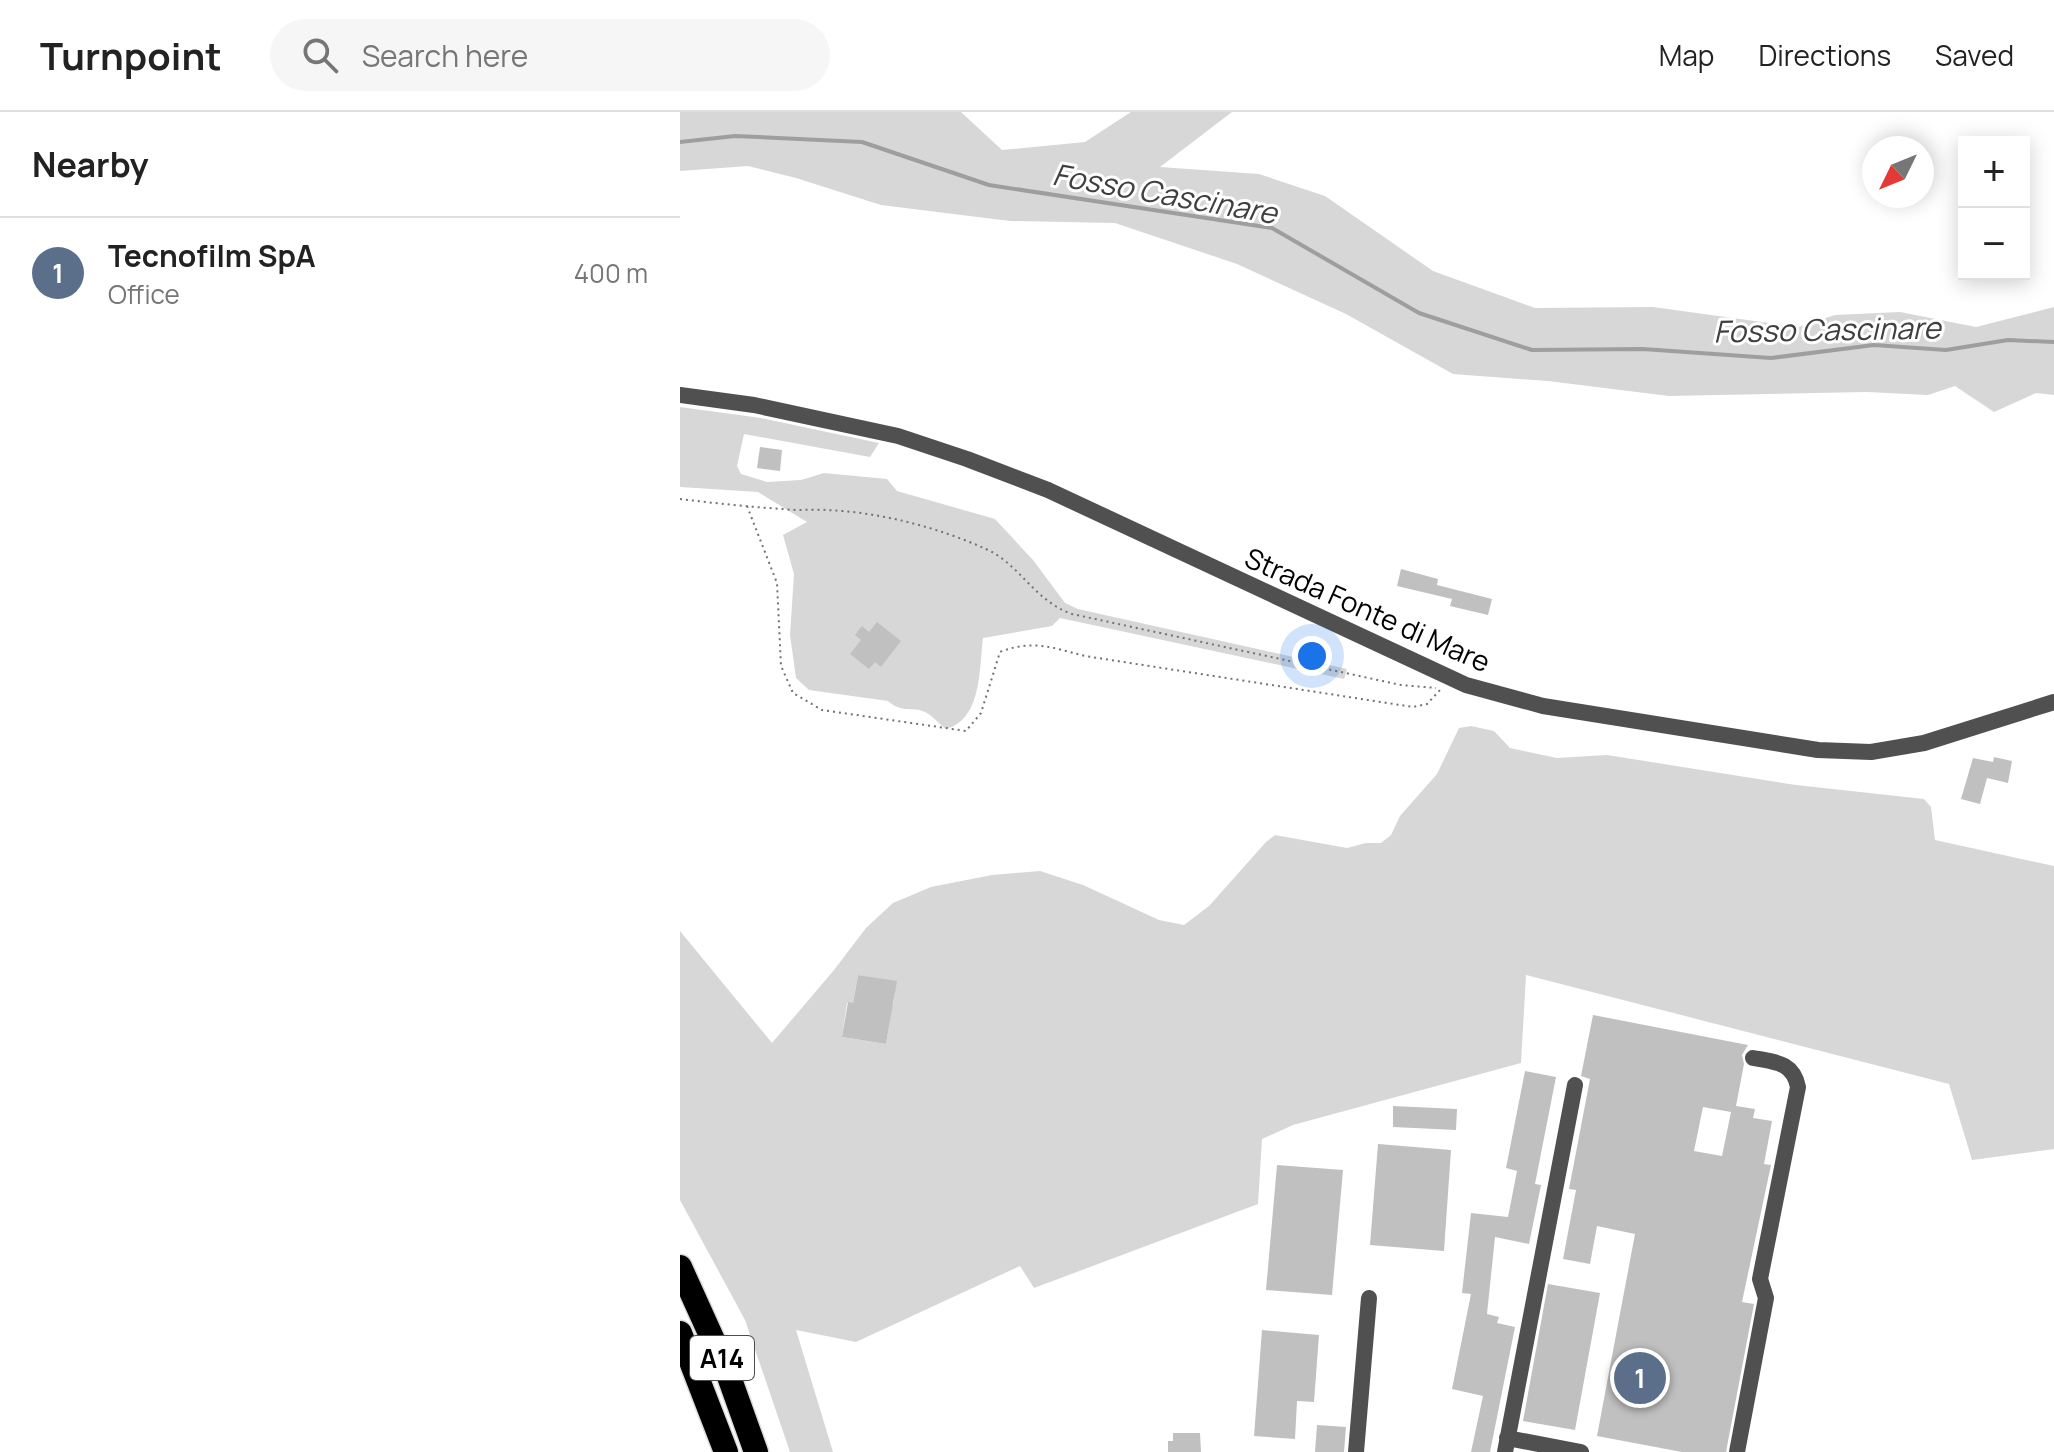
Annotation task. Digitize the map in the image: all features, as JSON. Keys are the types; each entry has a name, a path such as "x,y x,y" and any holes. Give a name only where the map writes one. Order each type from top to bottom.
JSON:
{"highway":[{"name":"A14","path":"680,1267 727,1371 756,1452"},
{"name":"A14","path":"680,1333 726,1452"}],"street":[{"name":"Strada Fonte di Mare","path":"680,395 754,405 898,436 967,459 1048,490 1466,685 1543,706 1818,750 1871,752 1924,743 2054,702"},
{"path":"1737,1452 1766,1298 1760,1279 1798,1087 1790,1068 1782,1063 1753,1058"},
{"path":"1575,1085 1506,1445 1581,1452"},
{"path":"1356,1452 1369,1298"}],"path":[{"path":"680,499 788,510 828,510 899,521 989,550 1010,565 1052,607 1072,614 1401,685 1441,689 1427,704 1413,707 1085,656 1047,646 1020,645 1000,652 981,713 966,731 822,710 793,693 781,666 777,583 747,506"}],"shaded area":[{"path":"680,112 961,112 1002,150 1085,142 1131,112 1232,112 1160,167 1259,174 1325,196 1433,271 1535,308 1653,307 1798,327 1835,315 1900,312 1976,327 2054,307 2054,395 2036,393 1994,412 1955,386 1928,395 1867,392 1669,396 1548,381 1453,374 1346,314 1237,264 1115,223 1010,221 881,205 748,166 680,171"},
{"path":"680,407 761,418 879,443 870,457 744,434 737,466 741,474 767,482 801,480 824,473 887,479 897,491 995,519 1033,560 1065,603 1078,609 1347,669 1344,679 1060,618 1052,626 983,638 979,678 972,704 958,724 946,729 920,710 903,709 888,701 809,690 796,678 790,635 794,574 783,535 807,522 758,492 680,487"},
{"path":"1471,726 1494,731 1510,748 1557,758 1607,755 1796,785 1924,799 1931,807 1935,840 2054,866 2054,1149 1972,1160 1949,1084 1526,975 1521,1063 1293,1125 1262,1139 1258,1204 1034,1288 1020,1266 856,1342 796,1330 833,1452 790,1452 745,1320 680,1200 680,931 772,1043 866,928 893,903 931,887 992,875 1040,871 1083,885 1159,920 1184,925 1209,906 1275,835 1347,848 1381,843 1391,835 1400,816 1437,774 1459,728","holes":["858,975 896,982 893,1006 886,1005 890,1021 886,1044 842,1037 847,1003 853,1003"]}],"building":[{"path":"760,447 782,450 780,471 757,468"},
{"path":"1401,569 1438,579 1437,585 1492,599 1488,615 1450,606 1452,599 1397,586"},
{"path":"877,622 901,641 881,667 875,662 869,669 850,654 861,640 855,635 862,626 869,632"},
{"path":"1994,757 2012,761 2008,783 1987,778 1980,804 1961,799 1973,758 1993,762"},
{"path":"858,975 897,981 886,1044 842,1037 848,1002 853,1003"},
{"path":"1593,1015 1748,1045 1742,1055 1744,1064 1736,1106 1755,1109 1753,1118 1772,1121 1764,1164 1771,1165 1742,1302 1754,1304 1726,1452 1682,1452 1597,1436 1635,1234 1597,1226 1590,1264 1563,1259 1576,1190 1569,1189 1590,1079 1581,1076","holes":["1703,1107 1731,1112 1722,1156 1694,1151"]},
{"path":"1525,1071 1556,1077 1535,1184 1541,1185 1529,1244 1495,1237 1487,1314 1499,1317 1497,1323 1515,1327 1490,1452 1471,1452 1483,1396 1452,1389 1471,1294 1462,1293 1471,1213 1508,1217 1517,1171 1506,1168"},
{"path":"1393,1106 1457,1109 1456,1130 1393,1127"},
{"path":"1378,1144 1451,1150 1444,1251 1370,1245"},
{"path":"1277,1165 1343,1170 1332,1295 1266,1290"},
{"path":"1548,1284 1600,1293 1575,1430 1523,1421"},
{"path":"1262,1330 1319,1335 1314,1402 1297,1401 1295,1439 1254,1436"},
{"path":"1317,1425 1346,1427 1344,1452 1315,1452"},
{"path":"1173,1433 1200,1433 1201,1452 1168,1452 1168,1441 1173,1441"}],"waterway":[{"name":"Fosso Cascinare","path":"680,142 735,136 862,142 989,185 1272,228 1419,313 1532,350 1643,349 1771,358 1874,345 1946,350 2008,340 2054,342"}],"place":[{"name":"Tecnofilm SpA","path":"1640,1378"}]}
